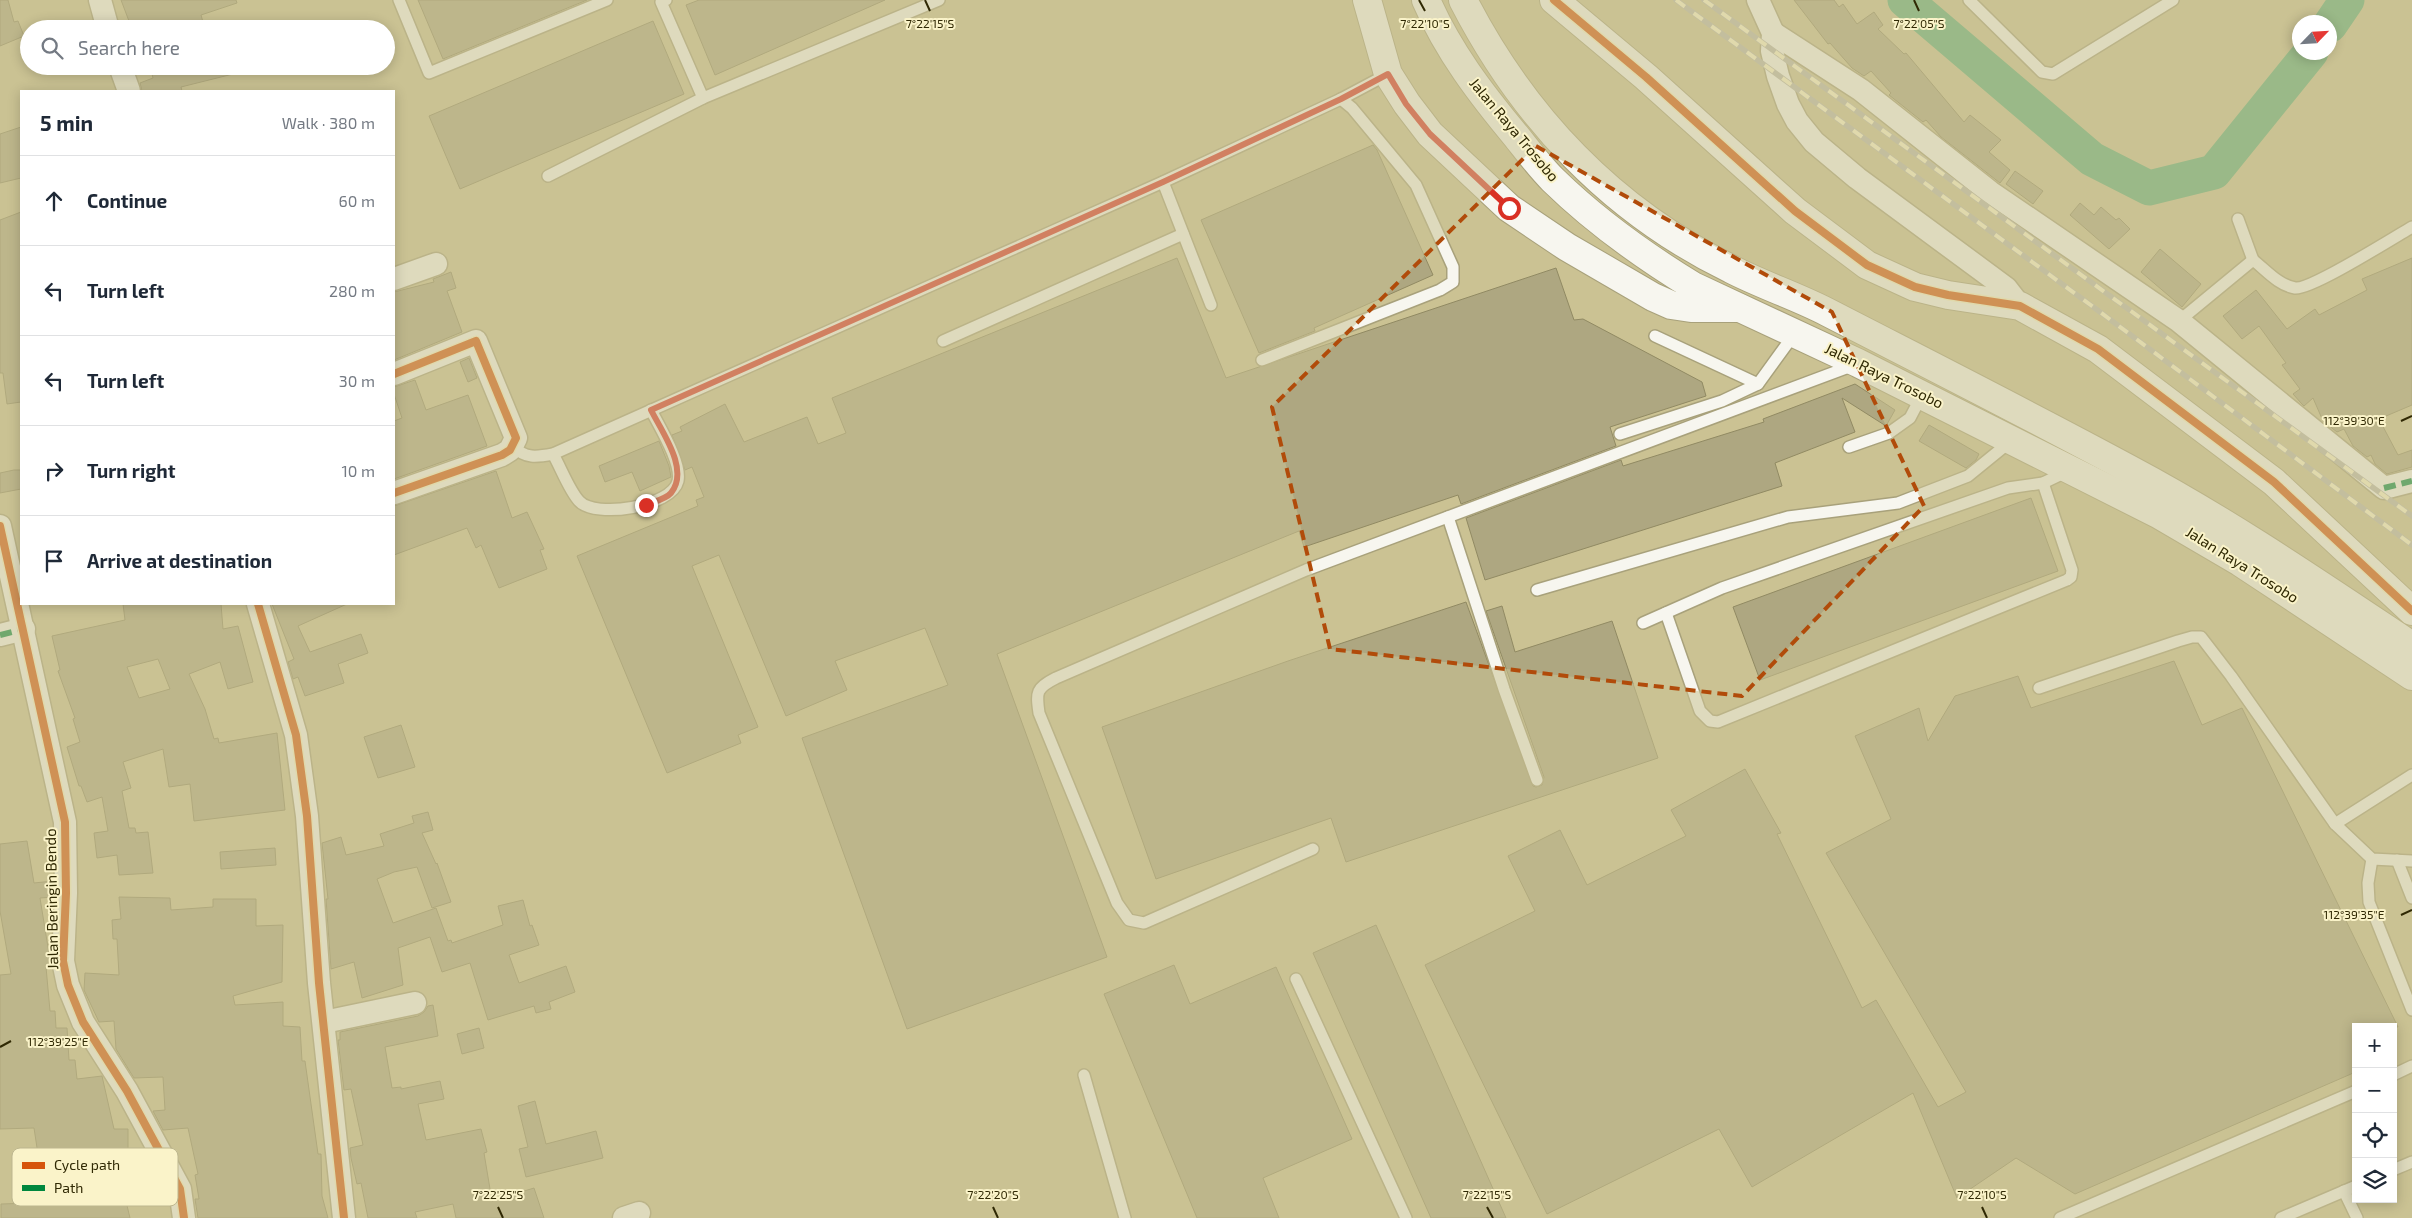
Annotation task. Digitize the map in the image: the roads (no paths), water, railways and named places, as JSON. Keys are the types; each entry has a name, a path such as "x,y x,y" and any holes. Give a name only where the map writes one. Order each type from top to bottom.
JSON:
{"main road":[{"path":"1367,0 1388,74 1406,104 1430,134 1509,208 1567,247 1653,297 1671,305 1691,308 1739,308"},
{"name":"Jalan Raya Trosobo","path":"1426,0 1451,50 1479,91 1552,180 1614,232 1672,273 1693,286 1795,332 2158,514 2240,562 2412,676"},
{"name":"Jalan Raya Trosobo","path":"1463,0 1499,64 1573,157 1612,193 1643,217 1731,269 1800,298 2132,470 2267,550 2412,646"},
{"path":"1554,0 1646,77 1795,210 1867,265 1915,287 1948,296 2020,306 2098,349 2274,482 2412,612"}],"street":[{"path":"100,0 106,20"},
{"path":"1758,0 1773,33 1774,60 1788,104 1797,121 1814,142 1856,178 2006,288 2020,306"},
{"path":"1773,33 1860,90 1990,192 2178,321 2384,488 2412,480"},
{"path":"123,75 129,90"},
{"path":"395,279 436,264"},
{"path":"395,374 476,341 516,438 513,446 502,455 395,493"},
{"name":"Jalan Beringin Bendo","path":"0,526 15,566 20,602"},
{"name":"Jalan Beringin Bendo","path":"20,605 24,630 65,822 66,893 63,961 68,986 82,1022 127,1091 158,1148"},
{"path":"258,605 296,735 307,816 319,983 344,1218"},
{"path":"0,635 24,630"},
{"path":"324,1022 415,1003"},
{"name":"Jalan Beringin Bendo","path":"178,1185 184,1218"}],"lane":[{"path":"399,0 429,73 607,0"},
{"path":"666,0 661,2 703,98"},
{"path":"548,176 703,98 939,0"},
{"path":"1970,0 2042,72 2053,74 2173,0"},
{"path":"513,446 521,454 535,458 553,454 1163,182 1341,99 1388,74"},
{"path":"1262,360 1440,290 1453,282 1453,267 1416,185 1352,108 1341,99"},
{"path":"1163,182 1211,305"},
{"path":"2238,219 2253,260 2281,283 2297,288 2316,282 2412,228"},
{"path":"943,341 1182,234"},
{"path":"2178,321 2253,260"},
{"path":"1620,434 1722,401 1758,384 1795,332"},
{"path":"1656,336 1758,384"},
{"path":"1313,849 1144,923 1129,920 1118,903 1040,714 1037,697 1038,690 1044,684 1056,678 1306,570 1858,363"},
{"path":"1849,447 1889,433 1910,418 1922,395"},
{"path":"553,454 580,502 600,511 646,505 670,495 678,481 675,460 651,410"},
{"path":"1537,590 1788,517 1898,503 1968,476 2012,440"},
{"path":"1643,623 1722,588 2008,488 2043,483 2071,469"},
{"path":"1666,612 1700,712 1710,721 1718,722 2067,580 2071,577 2072,570 2043,483"},
{"path":"1448,517 1504,689 1537,780"},
{"path":"2039,688 2178,641 2192,637 2201,637 2231,676 2335,824 2372,859 2412,861"},
{"path":"2335,824 2412,775"},
{"path":"2372,859 2368,884 2369,902 2412,1010"},
{"path":"2397,860 2412,898"},
{"path":"1296,979 1406,1218"},
{"path":"2397,1072 2412,1066"},
{"path":"1084,1075 1125,1218"},
{"path":"2060,1218 2352,1093"},
{"path":"2397,1168 2412,1162"},
{"path":"2280,1218 2352,1188"},
{"path":"2344,1191 2358,1218"}],"waterway":[{"path":"1905,0 2092,159 2149,188 2214,172 2305,60"},
{"path":"2337,15 2347,0"}],"railway":[{"path":"1676,0 2092,306 2412,545"},
{"path":"1704,0 2412,516"}]}
